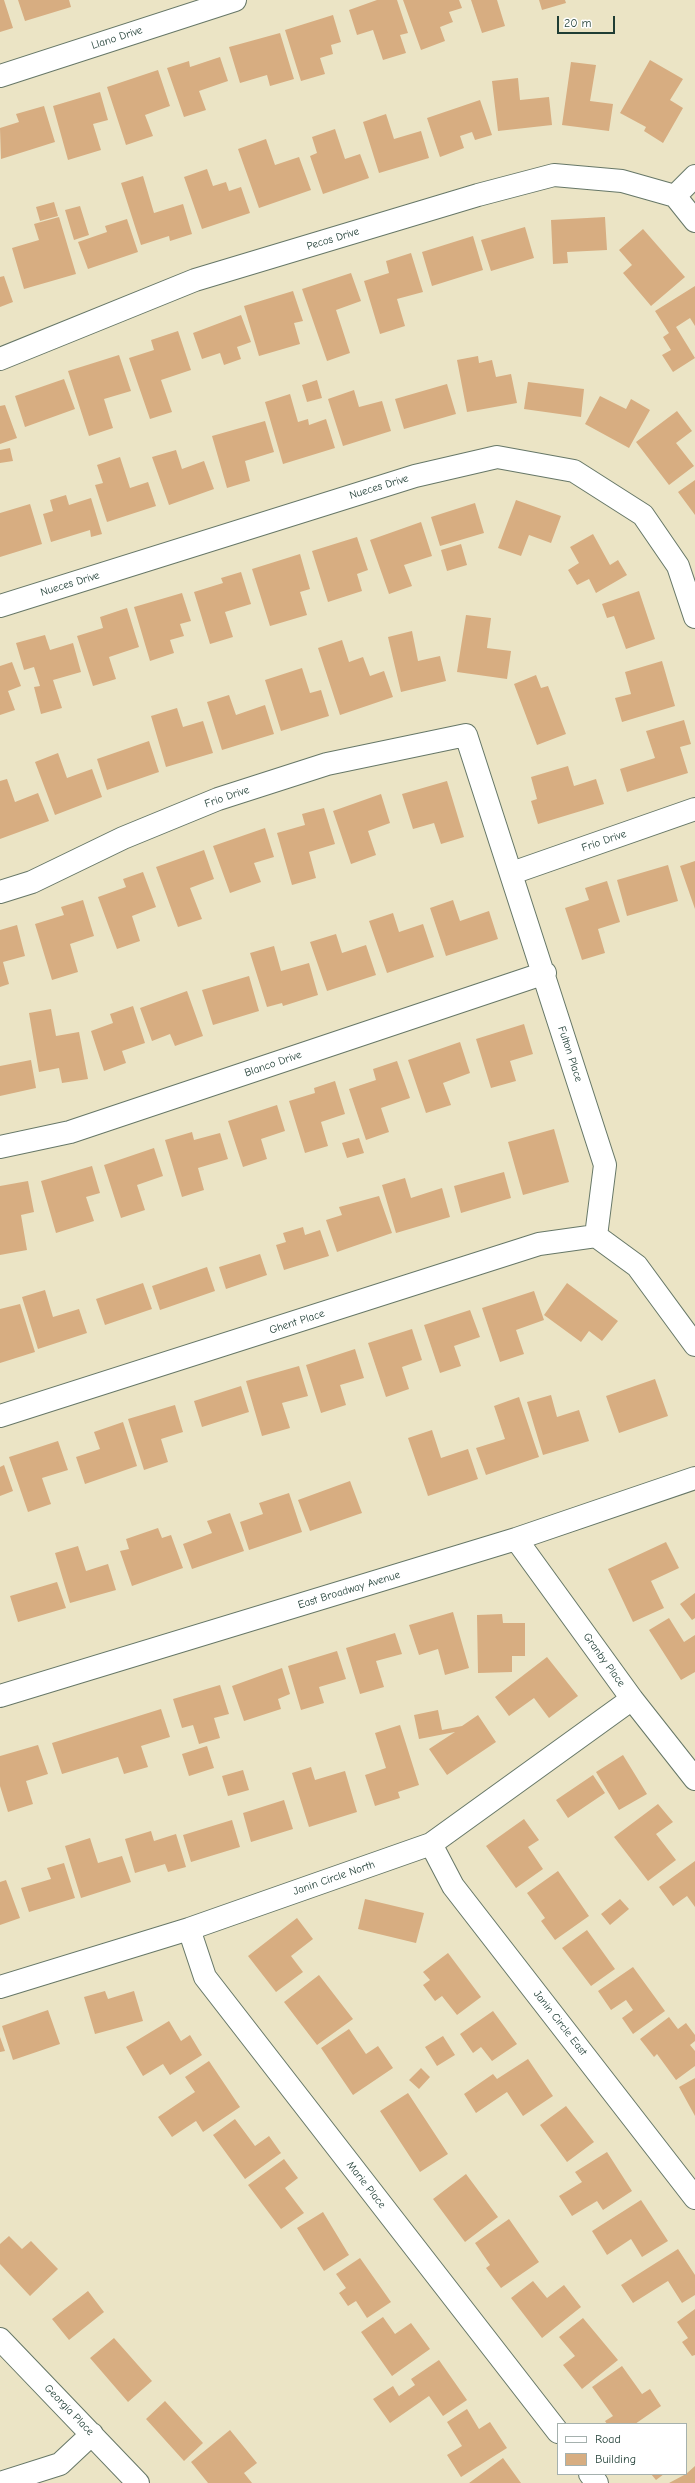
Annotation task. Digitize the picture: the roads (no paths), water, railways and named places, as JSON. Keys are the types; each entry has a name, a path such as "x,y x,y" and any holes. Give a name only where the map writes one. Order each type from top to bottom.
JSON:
{"street":[{"name":"Llano Drive","path":"0,76 235,0"},
{"name":"Pecos Drive","path":"0,359 195,280 478,195 554,175 622,181 675,196"},
{"path":"695,176 675,196 695,221"},
{"name":"Nueces Drive","path":"0,606 415,476 497,457 574,470 644,515 678,566 695,617"},
{"name":"Fulton Place","path":"466,735 545,973 605,1165 596,1236"},
{"name":"Frio Drive","path":"0,892 32,882 123,838 218,799 327,764 466,735"},
{"name":"Frio Drive","path":"512,873 695,809"},
{"name":"Blanco Drive","path":"0,1147 70,1132 545,973"},
{"path":"596,1236 636,1266 695,1345"},
{"name":"Ghent Place","path":"0,1416 539,1244 596,1236"},
{"name":"East Broadway Avenue","path":"0,1696 516,1540 695,1478"},
{"name":"Granby Place","path":"516,1540 632,1698 695,1780"},
{"name":"Janin Circle North","path":"0,1987 189,1929 432,1844 632,1698"},
{"name":"Janin Circle East","path":"432,1844 453,1886 695,2198"},
{"name":"Marie Place","path":"189,1929 204,1977 557,2431"},
{"name":"Georgia Place","path":"0,2339 138,2483"},
{"path":"0,2483 60,2464 92,2434"},
{"path":"591,2475 597,2483"}]}
